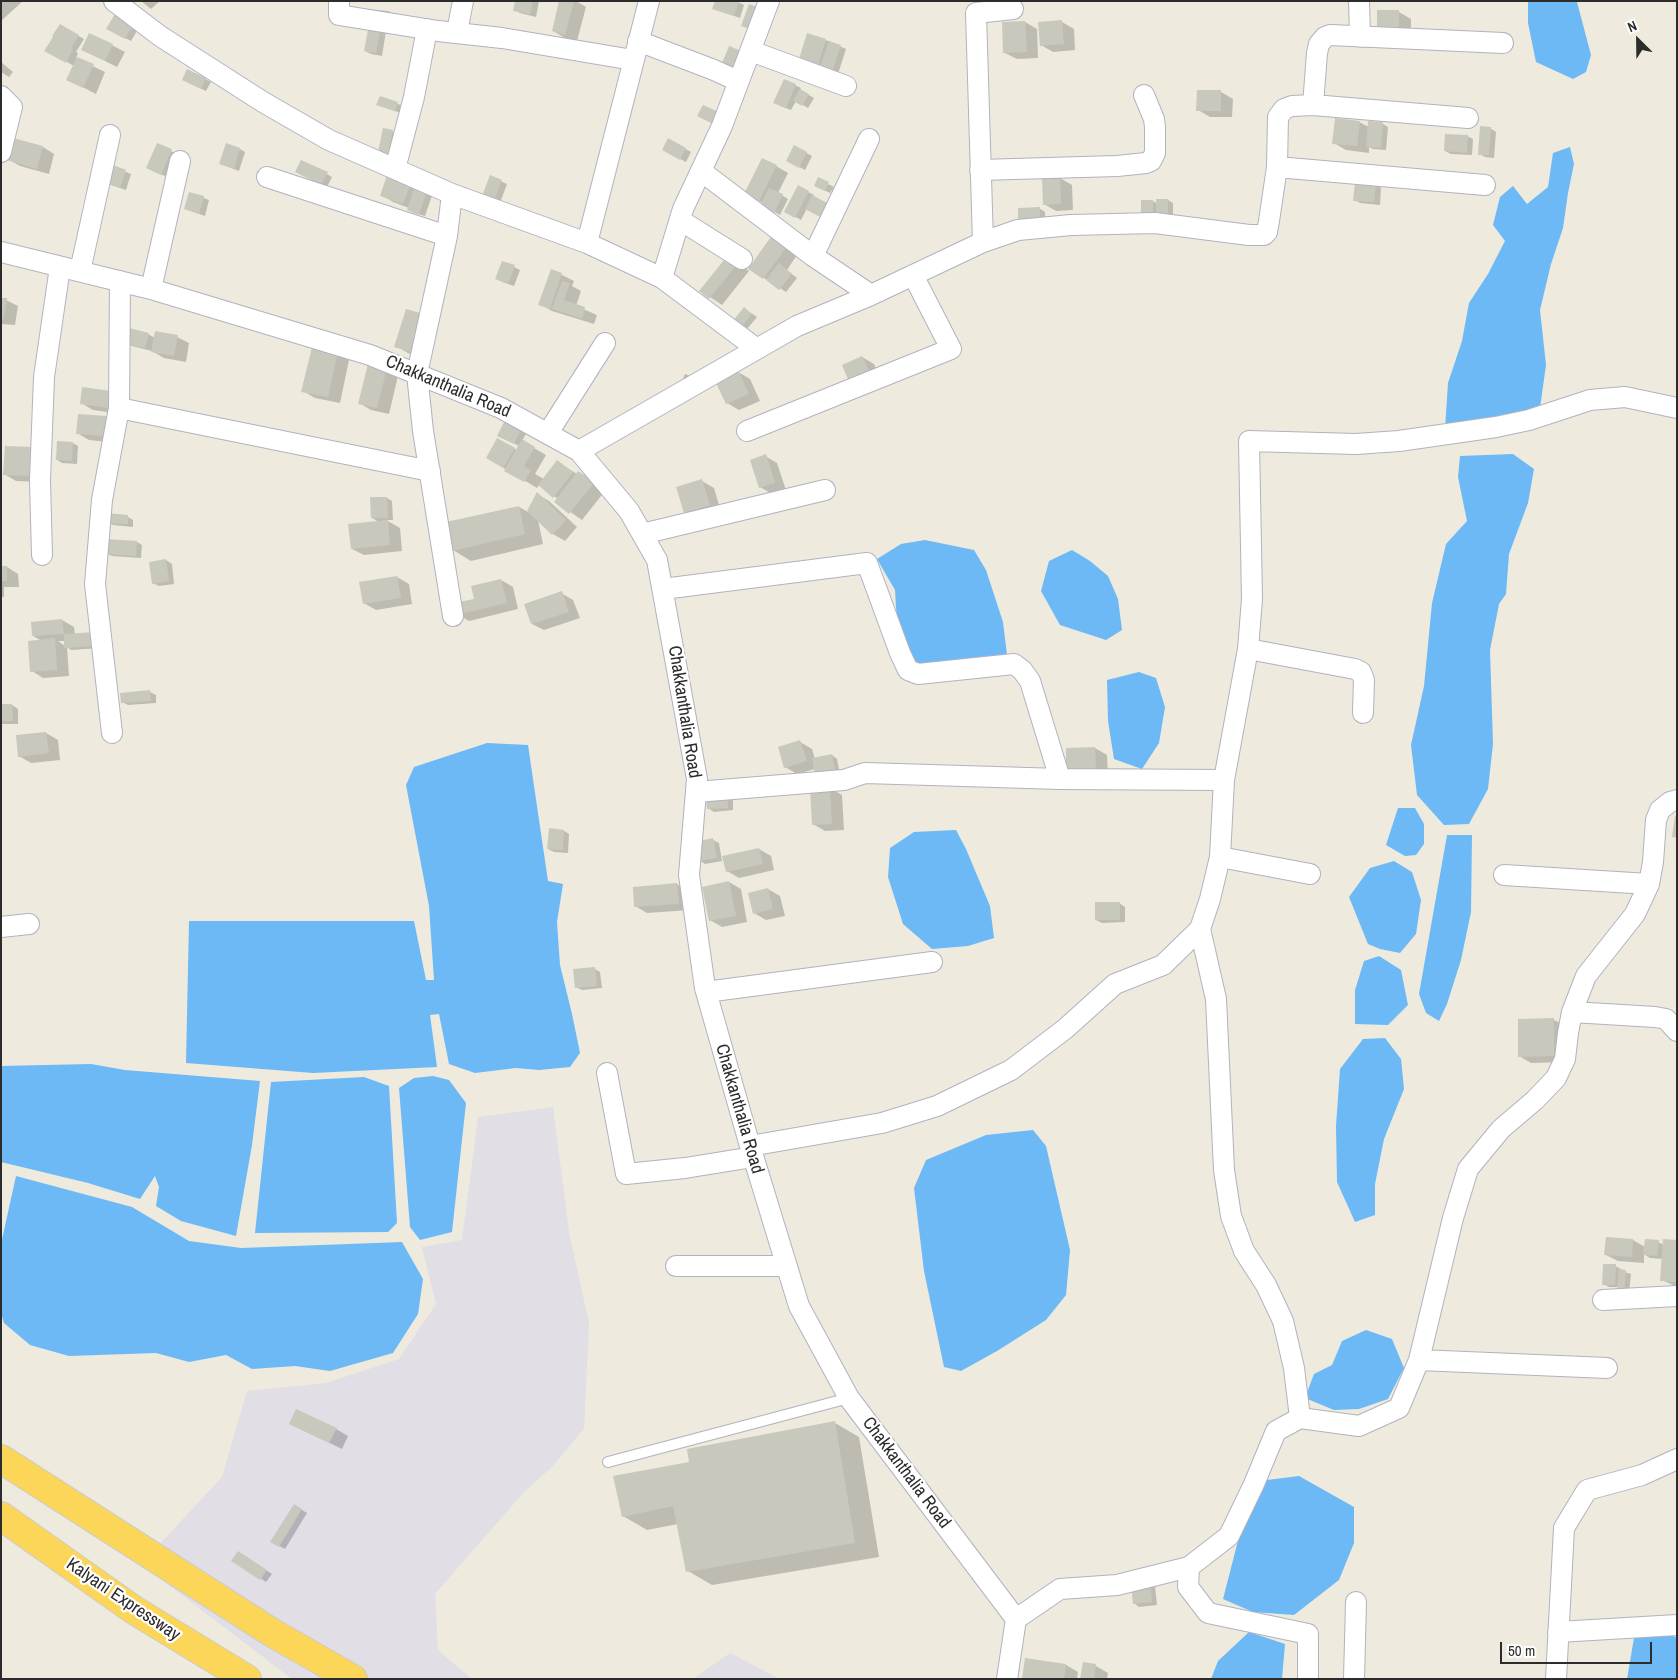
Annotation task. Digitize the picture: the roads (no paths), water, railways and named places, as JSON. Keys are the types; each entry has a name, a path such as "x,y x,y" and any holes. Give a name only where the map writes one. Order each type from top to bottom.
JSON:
{"highway":[{"path":"1,1459 271,1632 353,1679"},
{"name":"Kalyani Expressway","path":"1,1516 134,1610 247,1679"}],"street":[{"path":"114,1 160,36 263,102 329,140 452,194 587,243 662,278 757,350"},
{"path":"339,1 339,15 426,30 635,50 714,70 738,81"},
{"path":"457,32 463,1"},
{"path":"587,243 648,1"},
{"path":"662,278 680,220 722,126 769,1"},
{"path":"1359,1 1360,37"},
{"path":"983,242 975,7 1013,9"},
{"path":"395,169 414,97 426,30"},
{"path":"1313,105 1316,53 1321,40 1330,35 1503,44"},
{"path":"751,50 846,86"},
{"path":"980,170 1117,166 1151,161 1155,153 1155,127 1154,119 1144,95"},
{"path":"1,96 12,107 1,152"},
{"path":"579,451 797,326 871,295 983,242 1018,230 1071,225 1154,222 1249,235 1264,235 1267,232 1277,167 1278,117 1284,110 1292,106 1313,105 1468,118"},
{"path":"80,272 110,135"},
{"path":"813,256 869,139"},
{"path":"150,289 180,161"},
{"path":"1277,167 1485,185"},
{"path":"701,171 813,256 871,295"},
{"path":"267,177 447,236"},
{"path":"452,194 447,236 417,374 453,616"},
{"path":"680,220 742,259"},
{"name":"Chakkanthalia Road","path":"1,252 150,289 370,355 501,408 579,451 629,511 657,560 697,779 689,875 706,992 751,1152 799,1306 848,1398 1016,1619"},
{"path":"42,554 40,480 44,377 60,266"},
{"path":"746,431 951,349 914,275"},
{"path":"112,733 95,584 102,500 119,408 120,281"},
{"path":"548,433 604,343"},
{"path":"607,1073 626,1174 685,1168 882,1123 937,1106 1011,1070 1065,1029 1115,984 1164,965 1200,929 1210,899 1220,857 1224,780 1248,649 1252,599 1249,441 1356,444 1398,441 1496,427 1529,420 1590,400 1625,397 1677,408"},
{"path":"119,408 430,471"},
{"path":"642,534 825,490"},
{"path":"663,589 867,563 908,670 918,674 1014,664 1022,670 1030,681 1060,779"},
{"path":"1248,649 1356,669 1361,672 1364,680 1363,713"},
{"path":"696,792 844,780 865,773 1060,779 1224,780"},
{"path":"1007,1679 1016,1619 1060,1589 1117,1585 1189,1567 1229,1536 1254,1484 1276,1431 1300,1418 1359,1426 1398,1408 1419,1360 1453,1218 1468,1169 1501,1129 1536,1100 1556,1078 1565,1059 1572,1012 1586,976 1635,914 1649,884 1653,862 1656,820 1660,810 1670,802 1677,800"},
{"path":"1220,857 1310,874"},
{"path":"1504,875 1649,884"},
{"path":"1,927 29,924"},
{"path":"1200,929 1216,1000 1224,1170 1232,1216 1244,1251 1266,1285 1283,1320 1294,1368 1300,1418"},
{"path":"706,992 932,962"},
{"path":"1572,1012 1655,1017 1666,1019 1677,1031"},
{"path":"676,1266 786,1266"},
{"path":"1603,1300 1677,1296"},
{"path":"1419,1360 1607,1368"},
{"path":"1556,1679 1564,1528 1587,1490 1642,1475 1677,1459"},
{"path":"1189,1567 1188,1587 1208,1613 1308,1634 1308,1679"},
{"path":"1354,1679 1356,1602"},
{"path":"1558,1632 1677,1625"}],"lane":[{"path":"608,1462 848,1398"}],"water":[{"path":"1528,1 1577,2 1591,55 1586,72 1573,79 1536,62 1528,23"},
{"path":"1570,147 1574,164 1563,228 1551,264 1540,310 1546,365 1540,408 1445,429 1448,383 1462,341 1469,303 1488,274 1505,241 1493,225 1500,197 1513,186 1527,204 1548,187 1553,153"},
{"path":"1513,454 1534,469 1528,503 1509,554 1506,594 1499,604 1490,650 1493,744 1488,789 1469,824 1444,825 1417,795 1411,745 1424,686 1432,603 1446,544 1467,521 1458,477 1460,456"},
{"path":"925,540 974,550 986,570 1003,622 1008,663 928,669 910,658 897,624 895,590 877,559 901,544"},
{"path":"1072,550 1090,561 1108,576 1118,599 1122,630 1106,640 1060,625 1041,591 1049,561"},
{"path":"1139,672 1156,678 1165,707 1159,743 1142,769 1114,759 1108,721 1107,680"},
{"path":"487,743 528,745 548,881 563,884 557,922 560,965 580,1053 570,1067 539,1070 516,1068 475,1073 449,1064 439,1014 430,1015 437,1067 313,1073 186,1063 189,921 414,921 426,980 434,980 429,906 406,785 414,767"},
{"path":"1398,808 1415,808 1424,824 1424,844 1416,855 1405,856 1386,845"},
{"path":"956,830 990,906 994,938 968,946 932,949 903,924 888,877 890,848 914,832"},
{"path":"1447,835 1472,835 1471,912 1461,960 1447,1004 1439,1021 1426,1013 1419,994"},
{"path":"1394,861 1412,872 1421,900 1416,934 1400,953 1380,949 1368,944 1349,897 1370,868"},
{"path":"1379,956 1401,970 1408,1005 1388,1025 1355,1024 1355,990 1364,961"},
{"path":"1385,1038 1401,1059 1404,1089 1384,1139 1375,1184 1375,1215 1355,1222 1337,1182 1336,1126 1340,1069 1363,1039"},
{"path":"91,1064 125,1070 260,1081 252,1145 236,1236 181,1221 156,1206 159,1187 155,1176 140,1199 88,1183 1,1162 1,1066"},
{"path":"433,1076 449,1080 466,1103 452,1232 420,1240 410,1227 399,1088 414,1078"},
{"path":"364,1077 389,1086 397,1223 388,1232 255,1233 271,1082"},
{"path":"1033,1130 1046,1146 1070,1250 1066,1295 1046,1320 997,1351 961,1371 944,1367 924,1271 914,1188 926,1160 986,1135"},
{"path":"16,1176 132,1207 189,1241 241,1248 402,1242 423,1279 418,1314 393,1353 330,1371 295,1366 252,1369 226,1355 189,1362 156,1353 69,1356 30,1345 4,1323 1,1313 1,1244"},
{"path":"1366,1330 1392,1339 1404,1368 1388,1399 1359,1409 1334,1410 1305,1398 1314,1374 1332,1365 1342,1341"},
{"path":"1299,1476 1354,1507 1354,1543 1339,1580 1294,1615 1253,1612 1223,1599 1240,1533 1267,1480"},
{"path":"1665,1631 1677,1638 1677,1679 1627,1679 1634,1638"},
{"path":"1249,1632 1285,1644 1282,1679 1211,1679 1218,1661"}]}
